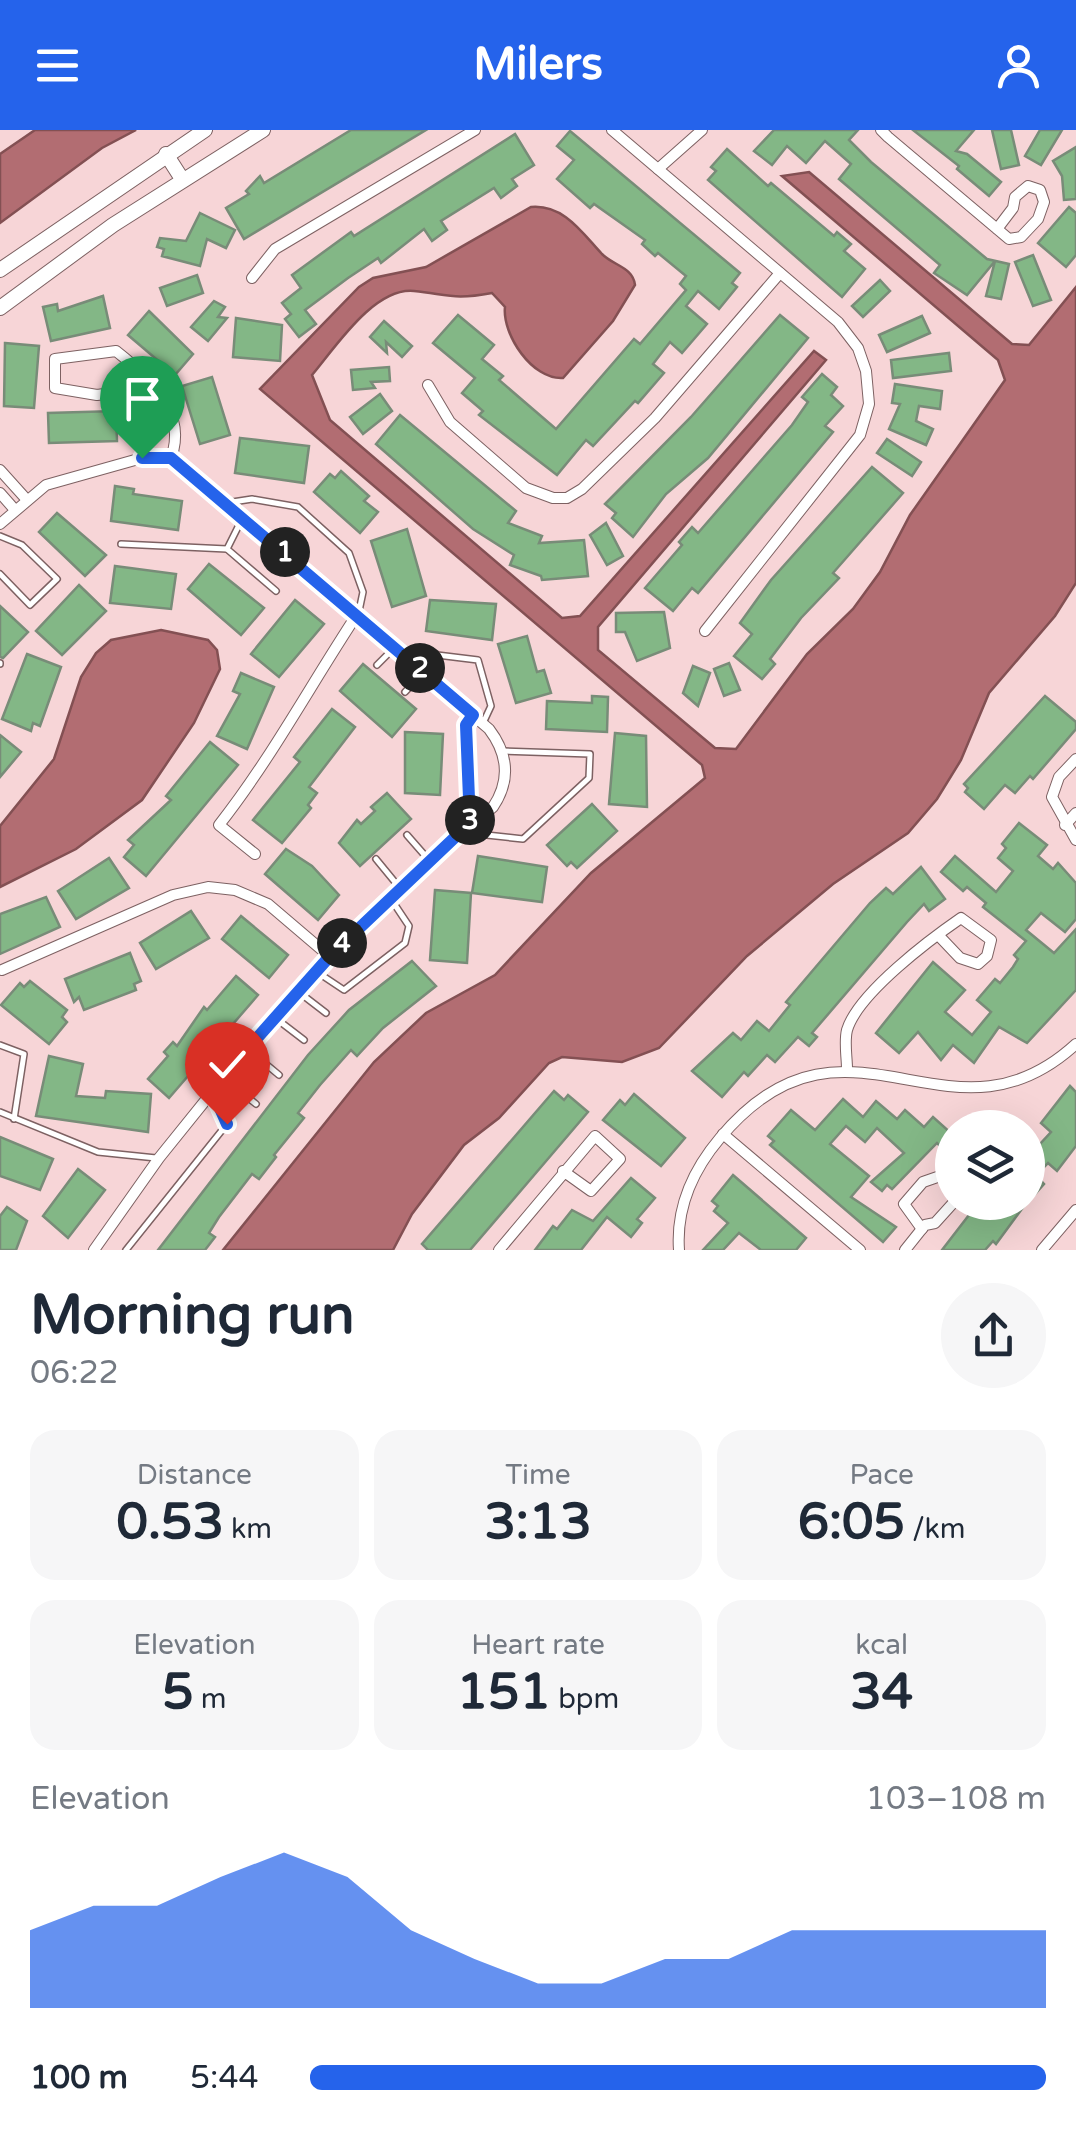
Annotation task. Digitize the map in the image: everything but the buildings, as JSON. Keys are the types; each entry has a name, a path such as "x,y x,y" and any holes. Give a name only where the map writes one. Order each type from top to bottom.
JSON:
{"main road":[{"path":"0,270 206,130"},
{"path":"0,308 182,179 264,130"},
{"path":"166,154 182,179"}],"street":[{"path":"252,278 275,249 475,130"},
{"path":"612,130 838,322 861,356 869,404 856,442 705,630"},
{"path":"658,169 702,130"},
{"path":"882,130 1008,239 1021,237 1038,219 1044,202 1040,190 1028,186 1020,190 997,229"},
{"path":"428,384 450,422 526,488 540,496 566,498 582,489 655,418 780,273"},
{"path":"156,387 97,395 55,388 55,359 116,350 156,387 178,440 171,458"},
{"path":"0,524 46,486 142,458 171,458 478,720 503,751 506,774 492,806 399,887 246,1048 159,1158 94,1250"},
{"path":"0,470 26,500"},
{"path":"0,493 15,510"},
{"path":"255,854 219,825 262,771 288,718 358,614"},
{"path":"1076,759 1052,788 1055,806 1076,840"},
{"path":"1065,824 1076,813"},
{"path":"2,970 173,895 208,888 235,890 268,904 330,956"},
{"path":"847,1069 852,1021 914,948 940,938 961,918 991,940 991,947 978,964 969,963 940,938"},
{"path":"678,1250 688,1189 723,1134 752,1104 787,1082 847,1069 946,1089 989,1088 1030,1076 1076,1044"},
{"path":"723,1134 860,1250"},
{"path":"499,1250 563,1171 595,1136 620,1159 591,1191 563,1171"},
{"path":"922,1229 904,1204 923,1182 935,1178"},
{"path":"1042,1250 1076,1210"},
{"path":"905,1250 922,1229 938,1220"}],"lane":[{"path":"226,502 252,499 298,507 350,553 363,592 358,614"},
{"path":"227,549 243,516"},
{"path":"0,536 22,545 57,579 30,605 0,574"},
{"path":"122,544 227,549 276,591"},
{"path":"378,665 395,646"},
{"path":"405,692 429,654 478,660 491,706 478,720 466,725 470,823"},
{"path":"459,832 523,839 589,778 590,754 503,751"},
{"path":"407,835 428,859"},
{"path":"376,859 399,887"},
{"path":"315,972 344,990 405,943 409,926 389,897"},
{"path":"298,991 326,1012"},
{"path":"274,1017 304,1040"},
{"path":"0,1045 24,1054 14,1118"},
{"path":"246,1048 279,1074"},
{"path":"222,1077 256,1104"},
{"path":"126,1250 227,1124 212,1090"},
{"path":"0,1112 98,1152 159,1158"}],"shaded area":[{"path":"35,130 136,130 102,148 0,223 0,154"},
{"path":"809,172 1012,344 1029,345 1076,287 1076,583 1055,616 989,693 961,760 937,799 908,833 833,884 747,956 659,1048 622,1062 562,1057 549,1063 499,1118 464,1145 412,1214 393,1250 223,1250 374,1062 426,1013 495,975 591,873 705,778 702,765 260,389 359,287 373,278 426,267 531,207 563,215 602,254 627,270 635,285 613,321 563,378 551,377 530,364 508,330 505,307 492,293 460,296 414,291 399,292 370,309 312,375 330,420 562,618 580,616 814,351 826,360 598,627 598,650 715,748 736,749 807,654 853,609 880,572 910,515 1005,380 998,360 782,176"},
{"path":"161,630 208,640 217,650 220,669 194,723 142,800 76,849 0,887 0,826 54,759 81,677 96,653 111,640"}],"route":[{"path":"142,458 171,458 473,715 466,725 470,823 330,956 217,1083 212,1090 227,1124"}]}
